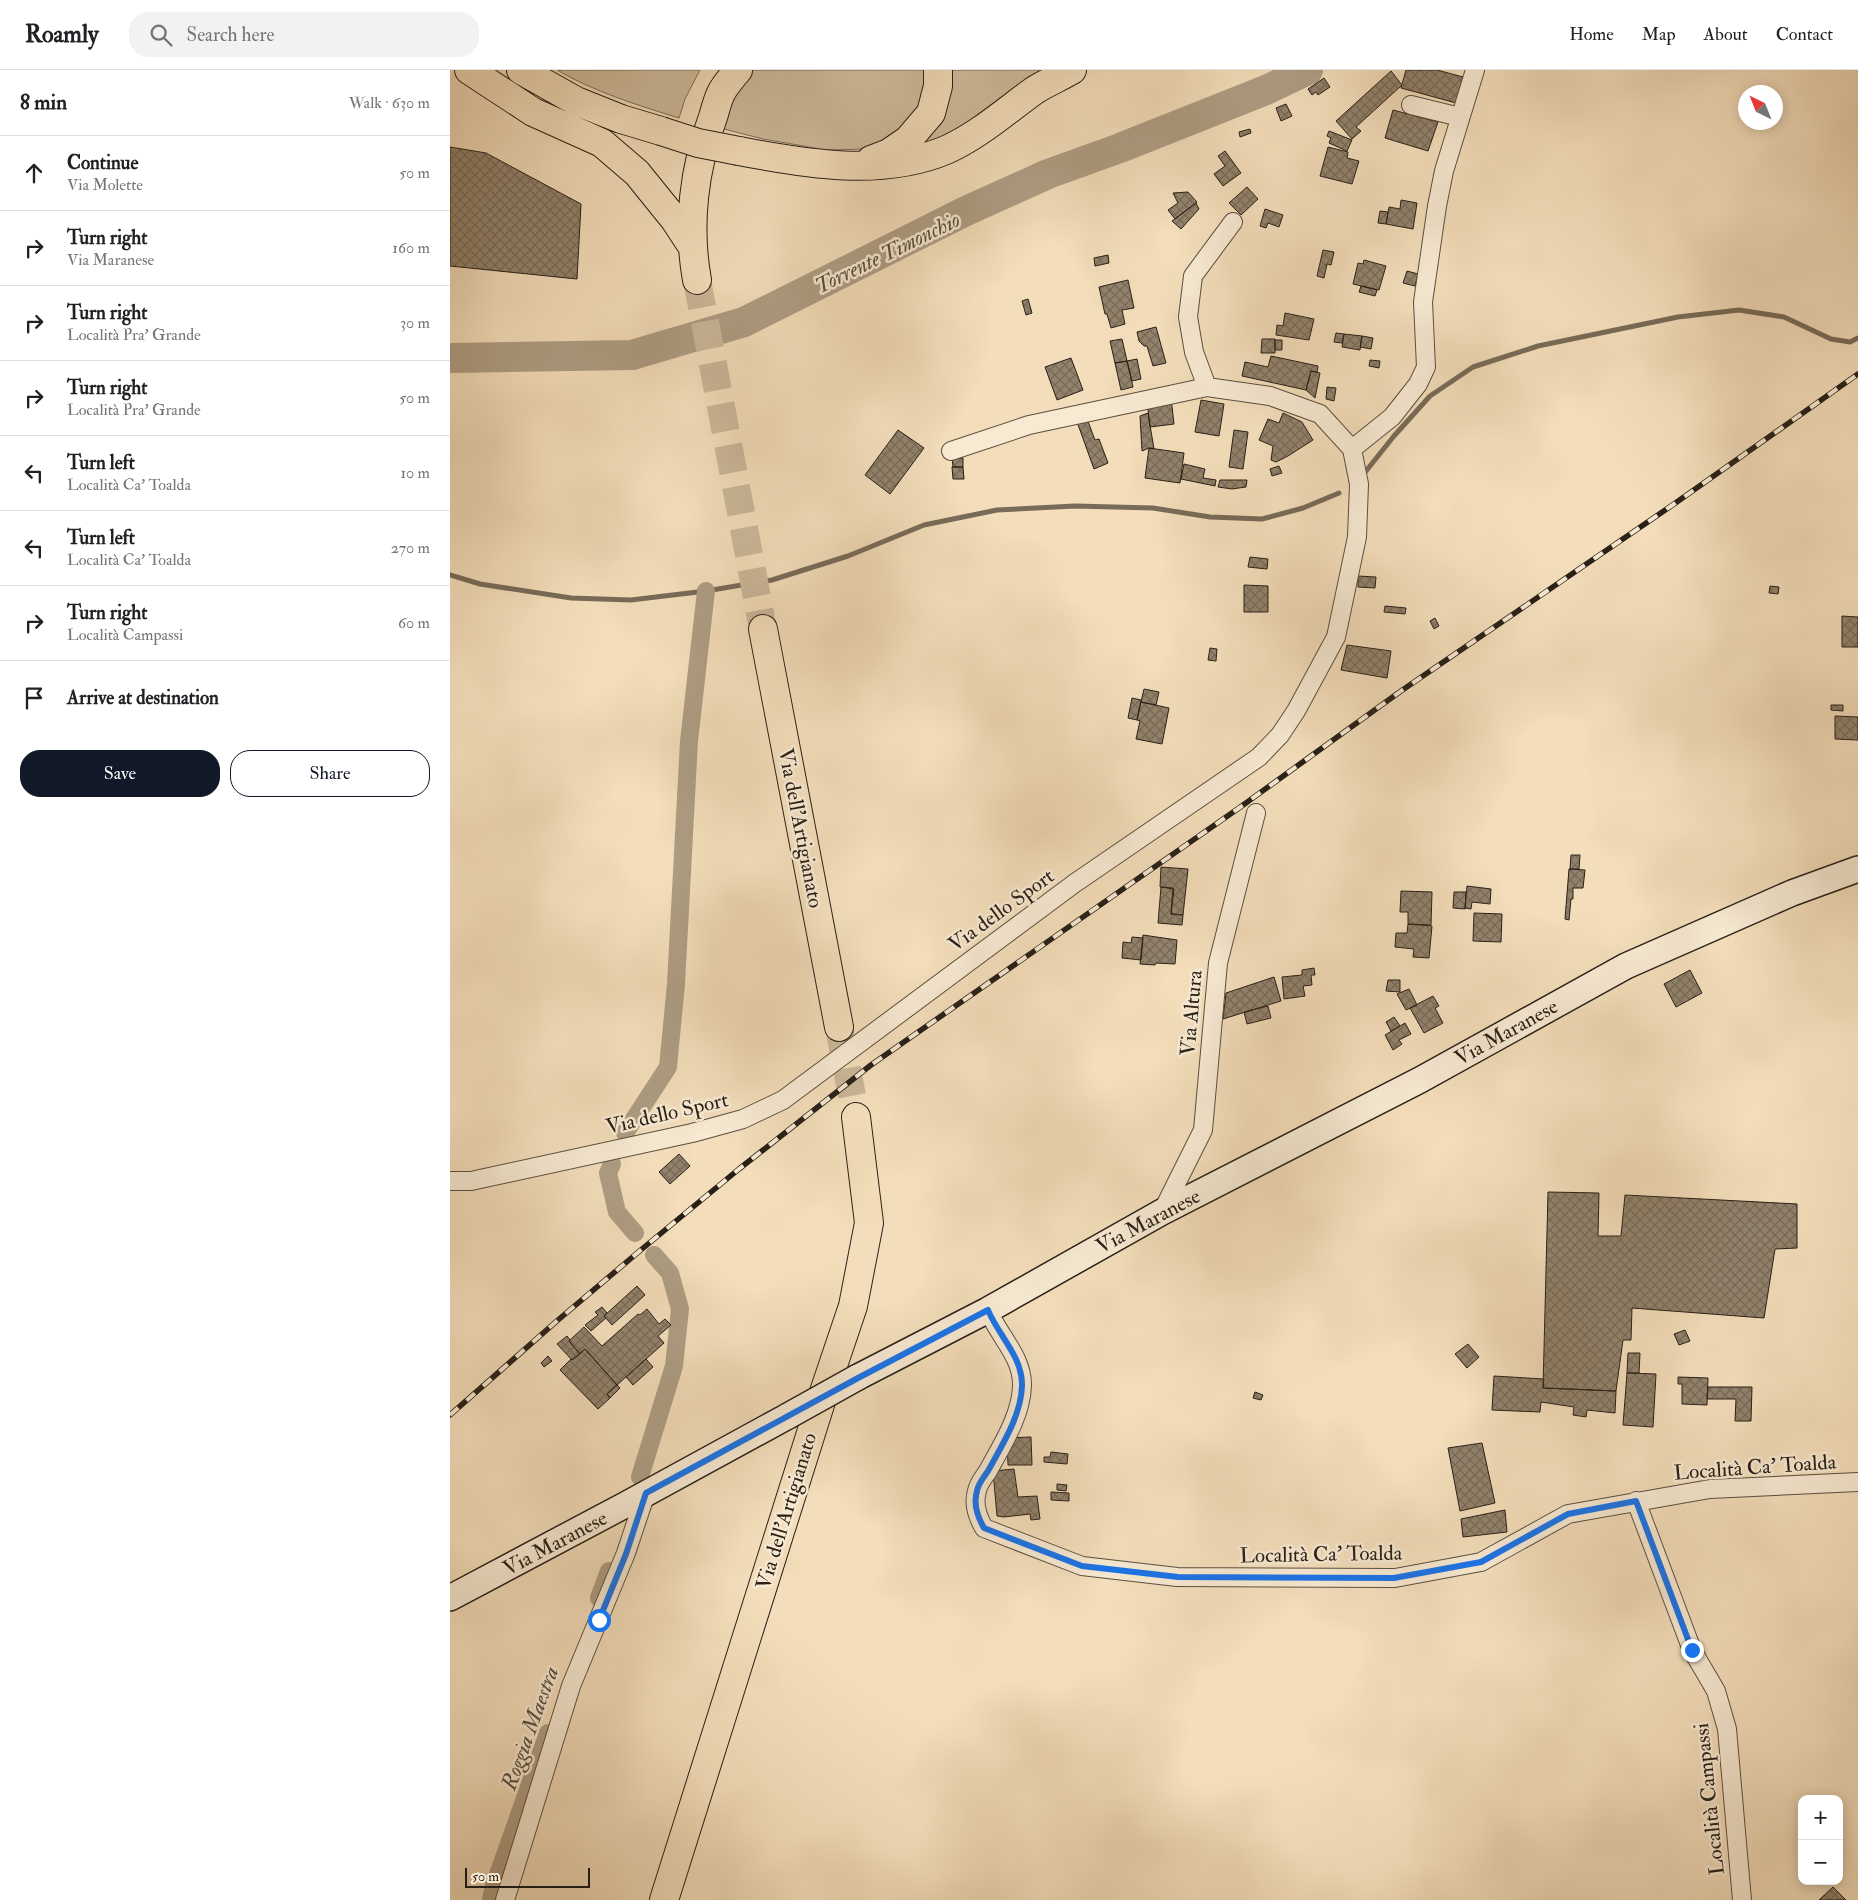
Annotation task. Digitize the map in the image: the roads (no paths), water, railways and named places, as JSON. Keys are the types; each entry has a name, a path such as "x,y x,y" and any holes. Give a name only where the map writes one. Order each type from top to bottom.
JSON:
{"highway":[{"path":"469,70 533,112 602,143 637,173 675,220 693,261"},
{"path":"521,70 576,101 621,119 698,143 785,160 816,164 858,165 911,161 947,149 974,134 1038,89 1072,70"},
{"path":"693,261 683,203 686,142 710,80 718,70"},
{"path":"693,261 694,196 703,143 723,89 738,70"},
{"path":"858,165 889,153 908,140 931,113 938,86 938,70"},
{"name":"Via dell'Artigianato","path":"763,629 839,1027"},
{"name":"Via dell'Artigianato","path":"664,1900 823,1395 853,1306 869,1223 856,1117"}],"main road":[{"name":"Via Maranese","path":"450,1598 988,1310 1162,1212 1420,1080 1626,966 1792,894 1858,868"}],"street":[{"path":"951,451 1028,426 1207,387 1270,396 1320,414 1354,457 1392,417 1418,384 1426,367 1424,302 1428,264 1444,171 1475,70"},
{"path":"1411,105 1460,117"},
{"path":"1207,387 1194,352 1188,317 1193,276 1233,222"},
{"name":"Via dello Sport","path":"450,1181 471,1181 692,1133 743,1119 783,1100 1075,883 1259,757 1280,735 1296,711 1336,637 1357,537 1360,484 1354,457"},
{"name":"Via Altura","path":"1162,1212 1203,1130 1218,963 1256,814"},
{"name":"Località Ca' Toalda","path":"988,1310 992,1321 1018,1363 1022,1384 1020,1404 1008,1433 977,1490 975,1504 977,1516 984,1528 1082,1566 1178,1577 1394,1578 1481,1562 1568,1514 1710,1489 1858,1482"},
{"path":"505,1900 571,1686 626,1554 646,1493"},
{"name":"Località Campassi","path":"1636,1501 1692,1650 1716,1691 1727,1729 1742,1900"}],"waterway":[{"name":"Torrente Timonchio","path":"450,358 632,355 744,322 966,211 1048,174 1120,148 1266,90 1308,70"},
{"path":"1366,471 1430,396 1473,367 1538,346 1678,317 1739,310 1784,317 1831,339 1850,342 1858,338"},
{"path":"450,575 480,584 571,598 631,600 706,591 772,580 848,556 924,525 997,510 1075,506 1153,508 1210,517 1262,519 1303,508 1339,493"},
{"path":"625,1133 668,1067 676,984 689,741 706,591"},
{"name":"Roggia Maestra","path":"612,1164 608,1173 617,1212 635,1233"},
{"name":"Roggia Maestra","path":"640,1477 674,1366 680,1309 670,1273 654,1255"},
{"name":"Roggia Maestra","path":"599,1598 609,1571"},
{"name":"Roggia Maestra","path":"491,1900 494,1886 548,1733"}],"tunnel":[{"path":"697,280 763,629"},
{"path":"839,1027 856,1117"}],"railway":[{"path":"450,1415 642,1249 739,1169 871,1065 1239,808 1401,691 1674,504 1858,374"}]}
